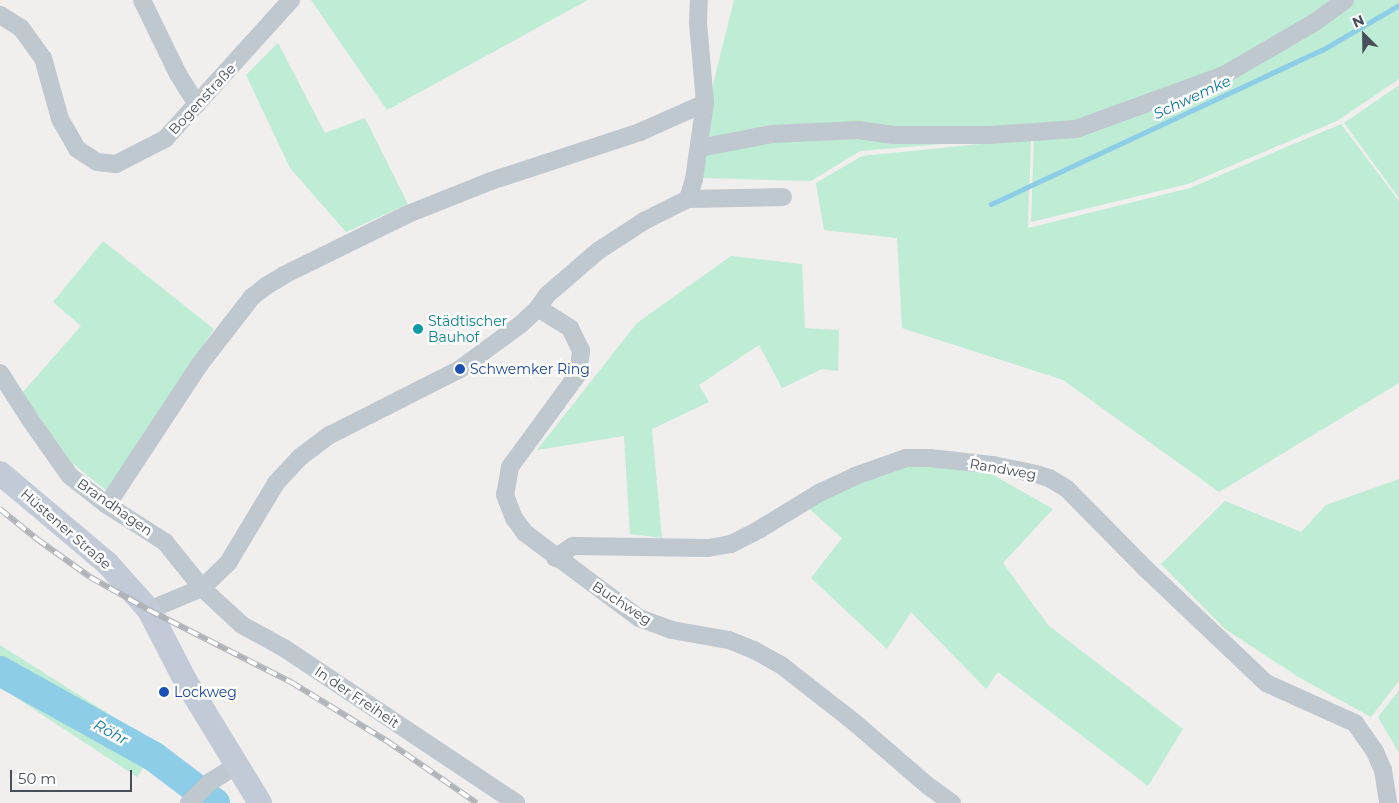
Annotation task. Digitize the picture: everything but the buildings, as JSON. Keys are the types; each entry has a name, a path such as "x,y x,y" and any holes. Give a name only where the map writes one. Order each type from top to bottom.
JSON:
{"main road":[{"name":"Hüstener Straße","path":"0,473 108,563 149,610 185,680 260,803"}],"street":[{"path":"142,0 178,74 197,104"},
{"name":"Bogenstraße","path":"0,15 21,28 43,58 60,119 77,149 96,162 116,164 141,153 165,139 291,0"},
{"path":"688,199 694,179 704,103 698,23 699,0"},
{"path":"699,148 772,134 858,130 894,136 989,135 1076,129 1224,75 1315,22 1345,0"},
{"path":"107,505 200,364 252,297 266,286 284,274 408,214 491,181 640,132 704,103"},
{"path":"149,610 202,588 228,563 276,484 299,458 330,435 460,369 538,308 547,295 598,251 644,221 688,199 783,197"},
{"name":"Buchweg","path":"538,308 570,328 579,344 580,366 578,374 569,388 510,468 506,495 519,526 533,541 555,558 639,618 652,624 729,640 754,650 780,665 854,722 927,785 952,803"},
{"name":"Brandhagen","path":"0,373 30,420 70,476 107,505 165,542 202,588"},
{"name":"Randweg","path":"555,558 573,546 708,548 725,546 746,538 797,505 828,489 855,476 906,458 930,458 993,465 1036,474 1049,478 1067,489 1146,570 1266,683 1356,723 1375,752 1383,770 1388,803"},
{"name":"In der Freiheit","path":"202,588 242,625 284,648 516,803"},
{"path":"188,803 210,782 236,766"}],"green space":[{"path":"311,0 588,0 387,110"},
{"path":"734,0 1399,0 1399,79 1337,121 1188,184 1031,222 1034,136 860,151 811,181 703,178 703,124"},
{"path":"278,43 325,133 365,118 408,204 346,232 290,168 246,75"},
{"path":"1399,85 1399,198 1344,123"},
{"path":"1341,124 1399,201 1399,383 1219,492 1063,380 902,328 897,238 824,230 816,183 862,156 1031,139 1028,228 1190,188"},
{"path":"103,241 214,329 108,492 72,463 22,393 81,326 53,302"},
{"path":"731,256 802,264 805,328 839,330 838,371 822,369 782,388 759,345 699,385 709,402 652,429 662,538 630,534 624,436 537,450 637,323"},
{"path":"972,463 1053,509 1003,563 1048,625 1183,729 1148,786 998,672 986,689 911,612 887,649 811,578 842,538 805,505 896,467"},
{"path":"1399,479 1399,681 1371,717 1300,678 1225,629 1161,564 1225,501 1301,532 1326,505"},
{"path":"0,645 158,745 137,777 0,687"},
{"path":"1399,690 1399,753 1378,717"}],"waterway":[{"name":"Schwemke","path":"991,204 1322,50 1399,5"},
{"name":"Röhr","path":"0,671 153,756 215,803"}],"railway":[{"path":"0,509 37,539 90,577 149,610 291,682 387,741 477,803"}],"place":[{"name":"Städtischer Bauhof","path":"418,329"},
{"name":"Schwemker Ring","path":"460,369"},
{"name":"Lockweg","path":"164,692"}]}
